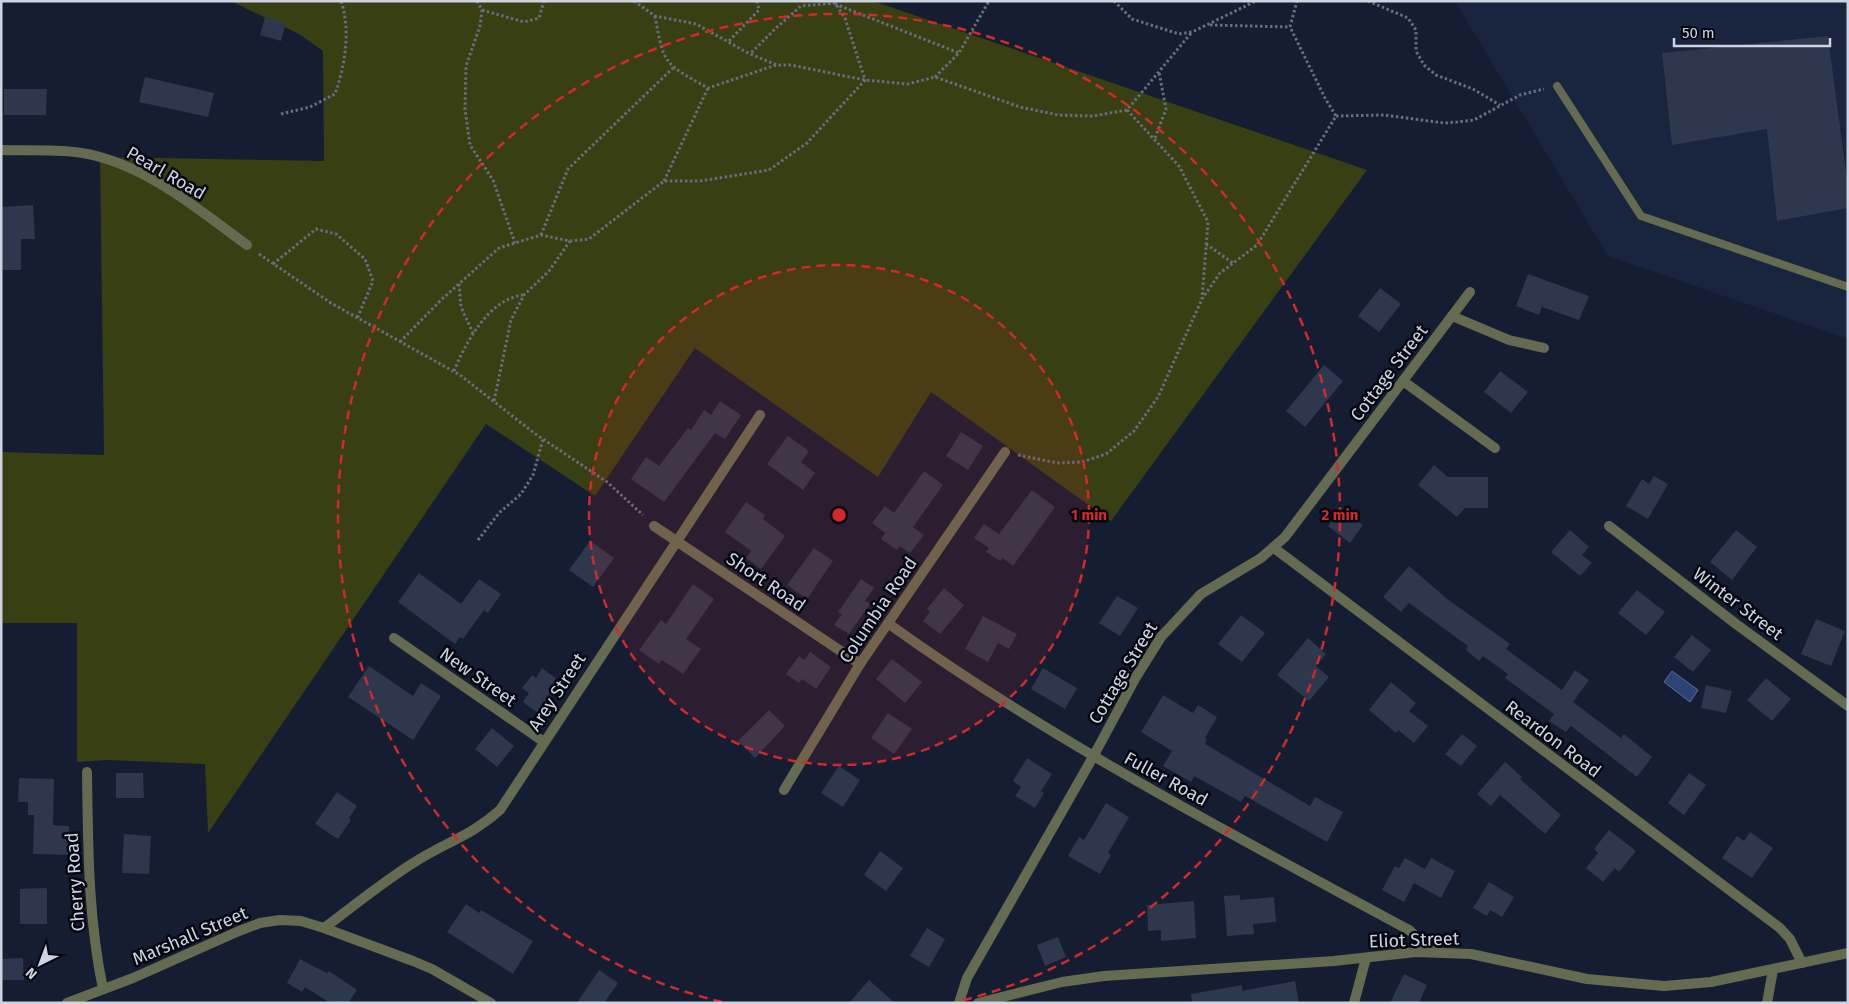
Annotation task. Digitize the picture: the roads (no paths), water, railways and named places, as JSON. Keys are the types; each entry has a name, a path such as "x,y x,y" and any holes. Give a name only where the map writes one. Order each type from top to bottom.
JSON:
{"street":[{"name":"Pearl Road","path":"1,150 78,153 123,165 189,203 247,245"},
{"name":"Cottage Street","path":"959,1003 967,978 1093,757 1136,677 1173,622 1201,594 1274,548 1285,537 1470,292"},
{"path":"1452,316 1509,340 1544,348"},
{"path":"1403,381 1495,448"},
{"name":"Arey Street","path":"324,928 419,860 468,835 500,810 760,415"},
{"name":"Columbia Road","path":"784,790 860,664 1005,452"},
{"name":"Short Road","path":"654,526 860,664"},
{"name":"Winter Street","path":"1610,526 1736,624 1848,706"},
{"name":"Reardon Road","path":"1274,548 1780,928 1790,939 1802,964"},
{"name":"Fuller Road","path":"889,624 960,674 1093,757 1409,930 1433,952"},
{"name":"New Street","path":"394,638 544,742"},
{"name":"Cherry Road","path":"87,772 89,868 95,942 104,989"},
{"name":"Marshall Street","path":"72,1002 260,923 280,920 300,921 324,928 432,968 491,1003"},
{"name":"Eliot Street","path":"978,1003 1062,982 1104,976 1433,952 1470,954 1587,979 1640,985 1687,984 1774,970 1848,953"},
{"path":"1354,1003 1366,958"},
{"path":"1767,1003 1774,970"}],"lane":[{"path":"1557,86 1641,216 1848,287"}],"water":[{"path":"1672,671 1698,690 1690,702 1664,682"}]}
